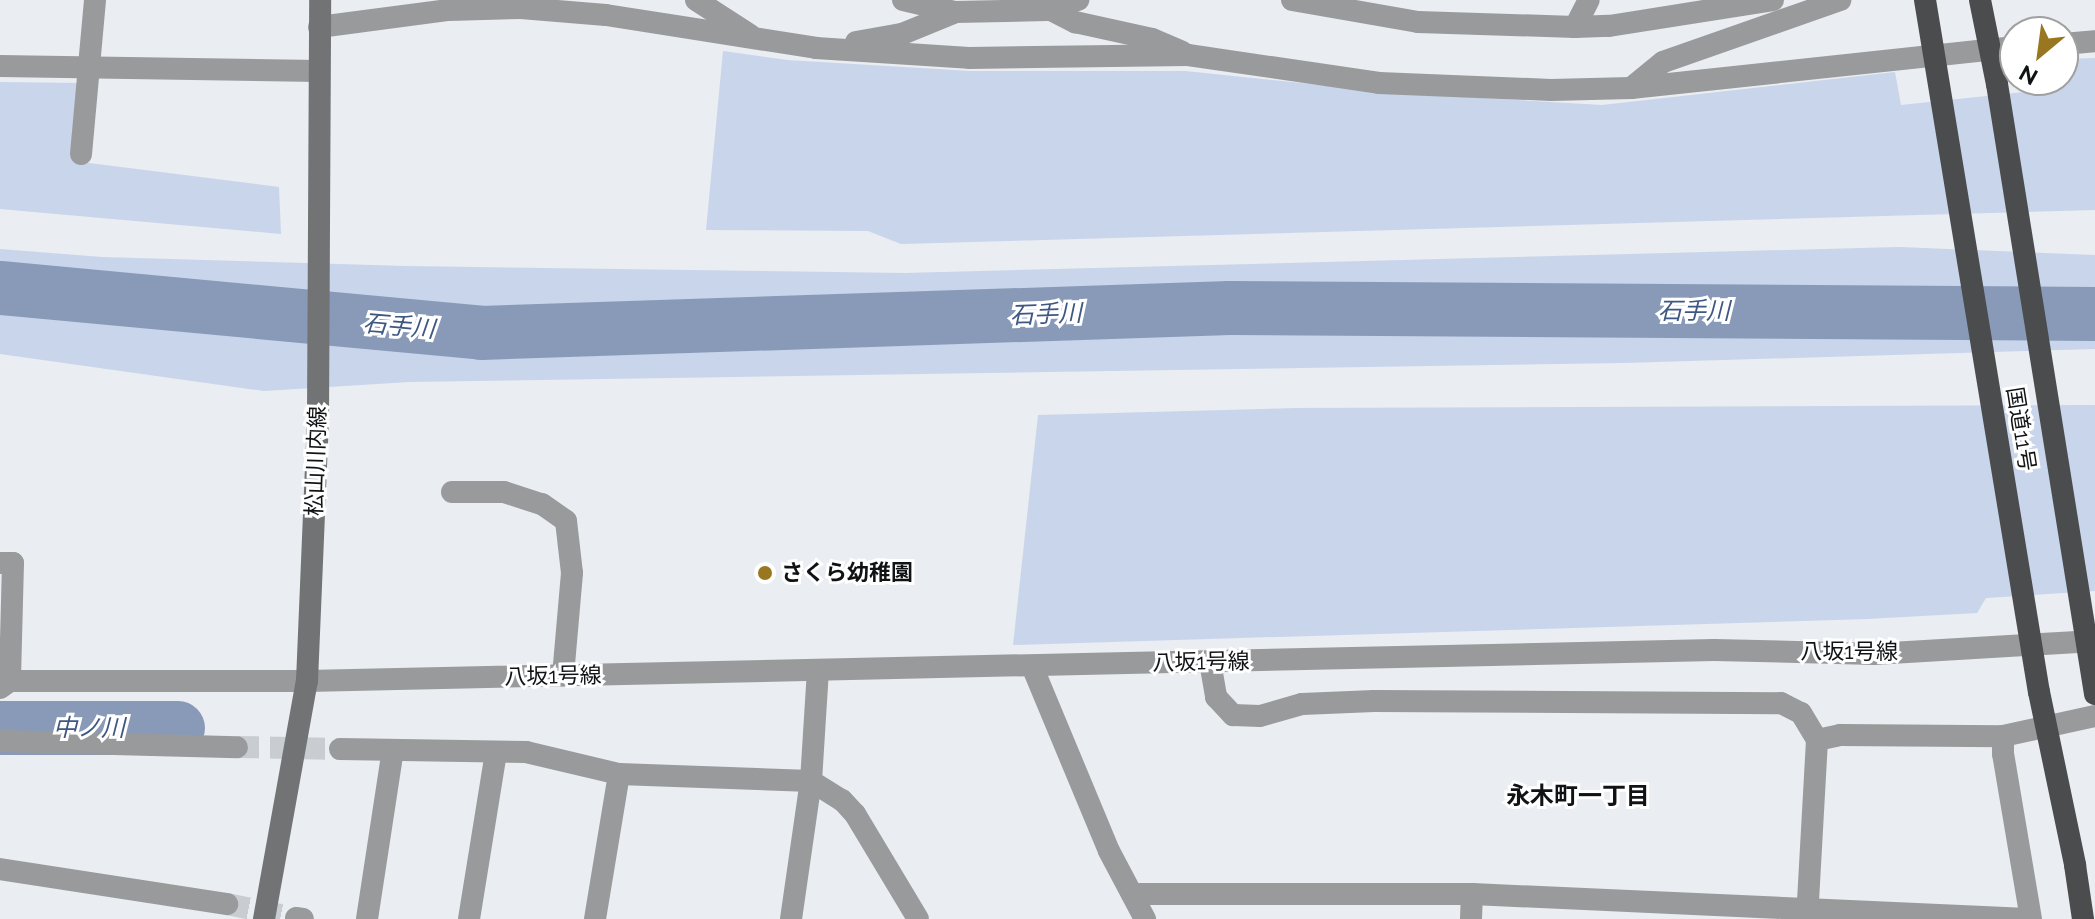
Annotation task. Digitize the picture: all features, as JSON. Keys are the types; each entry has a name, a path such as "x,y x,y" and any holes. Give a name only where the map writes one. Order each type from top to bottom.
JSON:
{"highway":[{"name":"国道11号","path":"1925,0 2027,625 2083,919"},
{"name":"国道11号","path":"1980,0 1997,84 2089,634 2094,690"}],"main road":[{"name":"松山川内線","path":"264,919 307,681 318,417 320,0"}],"street":[{"path":"81,154 86,67 95,0"},
{"path":"696,0 754,38"},
{"path":"903,0 965,6 1043,5 1078,0"},
{"path":"1292,0 1350,6 1418,22 1575,27 1650,10 1773,0"},
{"path":"1575,27 1589,0"},
{"path":"1631,88 1663,62 1840,0"},
{"path":"1043,5 1075,22 1152,39 1188,55"},
{"path":"816,48 902,34 965,6"},
{"path":"319,27 449,10 521,8 606,15 816,48 969,58 1188,55 1379,83 1478,89 1631,88 1999,48"},
{"path":"0,66 318,71"},
{"path":"452,492 504,492 542,504 566,521 572,573 563,676"},
{"path":"0,563 13,563 3,683"},
{"name":"八坂1号線","path":"3,683 307,681 1714,650 1874,654 2031,648 2089,634"},
{"path":"1210,662 1216,697 1233,715 1260,716 1302,704 1374,701 1781,703 1801,713 1817,740 1807,914"},
{"path":"1032,666 1109,851 1145,919"},
{"path":"791,919 811,781 818,670"},
{"path":"1817,740 1840,735 2003,736 2095,716"},
{"path":"1132,894 1472,894 1807,914 2029,919 2003,754 2003,736"},
{"path":"0,741 237,747"},
{"path":"340,749 526,752 619,774 811,781 842,800 855,814 918,919"},
{"path":"367,919 393,750"},
{"path":"469,919 496,752"},
{"path":"595,919 619,774"},
{"path":"0,869 227,904"},
{"path":"1471,919 1472,894"}],"shaded area":[{"path":"723,51 787,60 970,71 1185,71 1397,93 1602,105 1895,72 1901,105 1999,95 2079,96 2079,58 2095,58 2095,210 901,244 868,231 706,230"},
{"path":"0,82 81,83 73,161 279,187 281,234 0,209"},
{"path":"1899,247 2095,255 2095,349 1623,363 409,382 264,391 0,354 0,249 102,257 405,266 905,273"},
{"path":"2095,405 2095,591 1986,598 1977,613 1867,619 1013,645 1038,415 1296,408"}],"waterway":[{"name":"石手川","path":"0,288 481,333 1230,308 2095,314"},
{"name":"中ノ川","path":"0,728 178,728"}],"tunnel":[{"path":"237,747 340,749"},
{"path":"227,904 296,918"}],"place":[{"name":"さくら幼稚園","path":"765,573"}],"district":[{"name":"永木町一丁目","path":"1578,796"}]}
